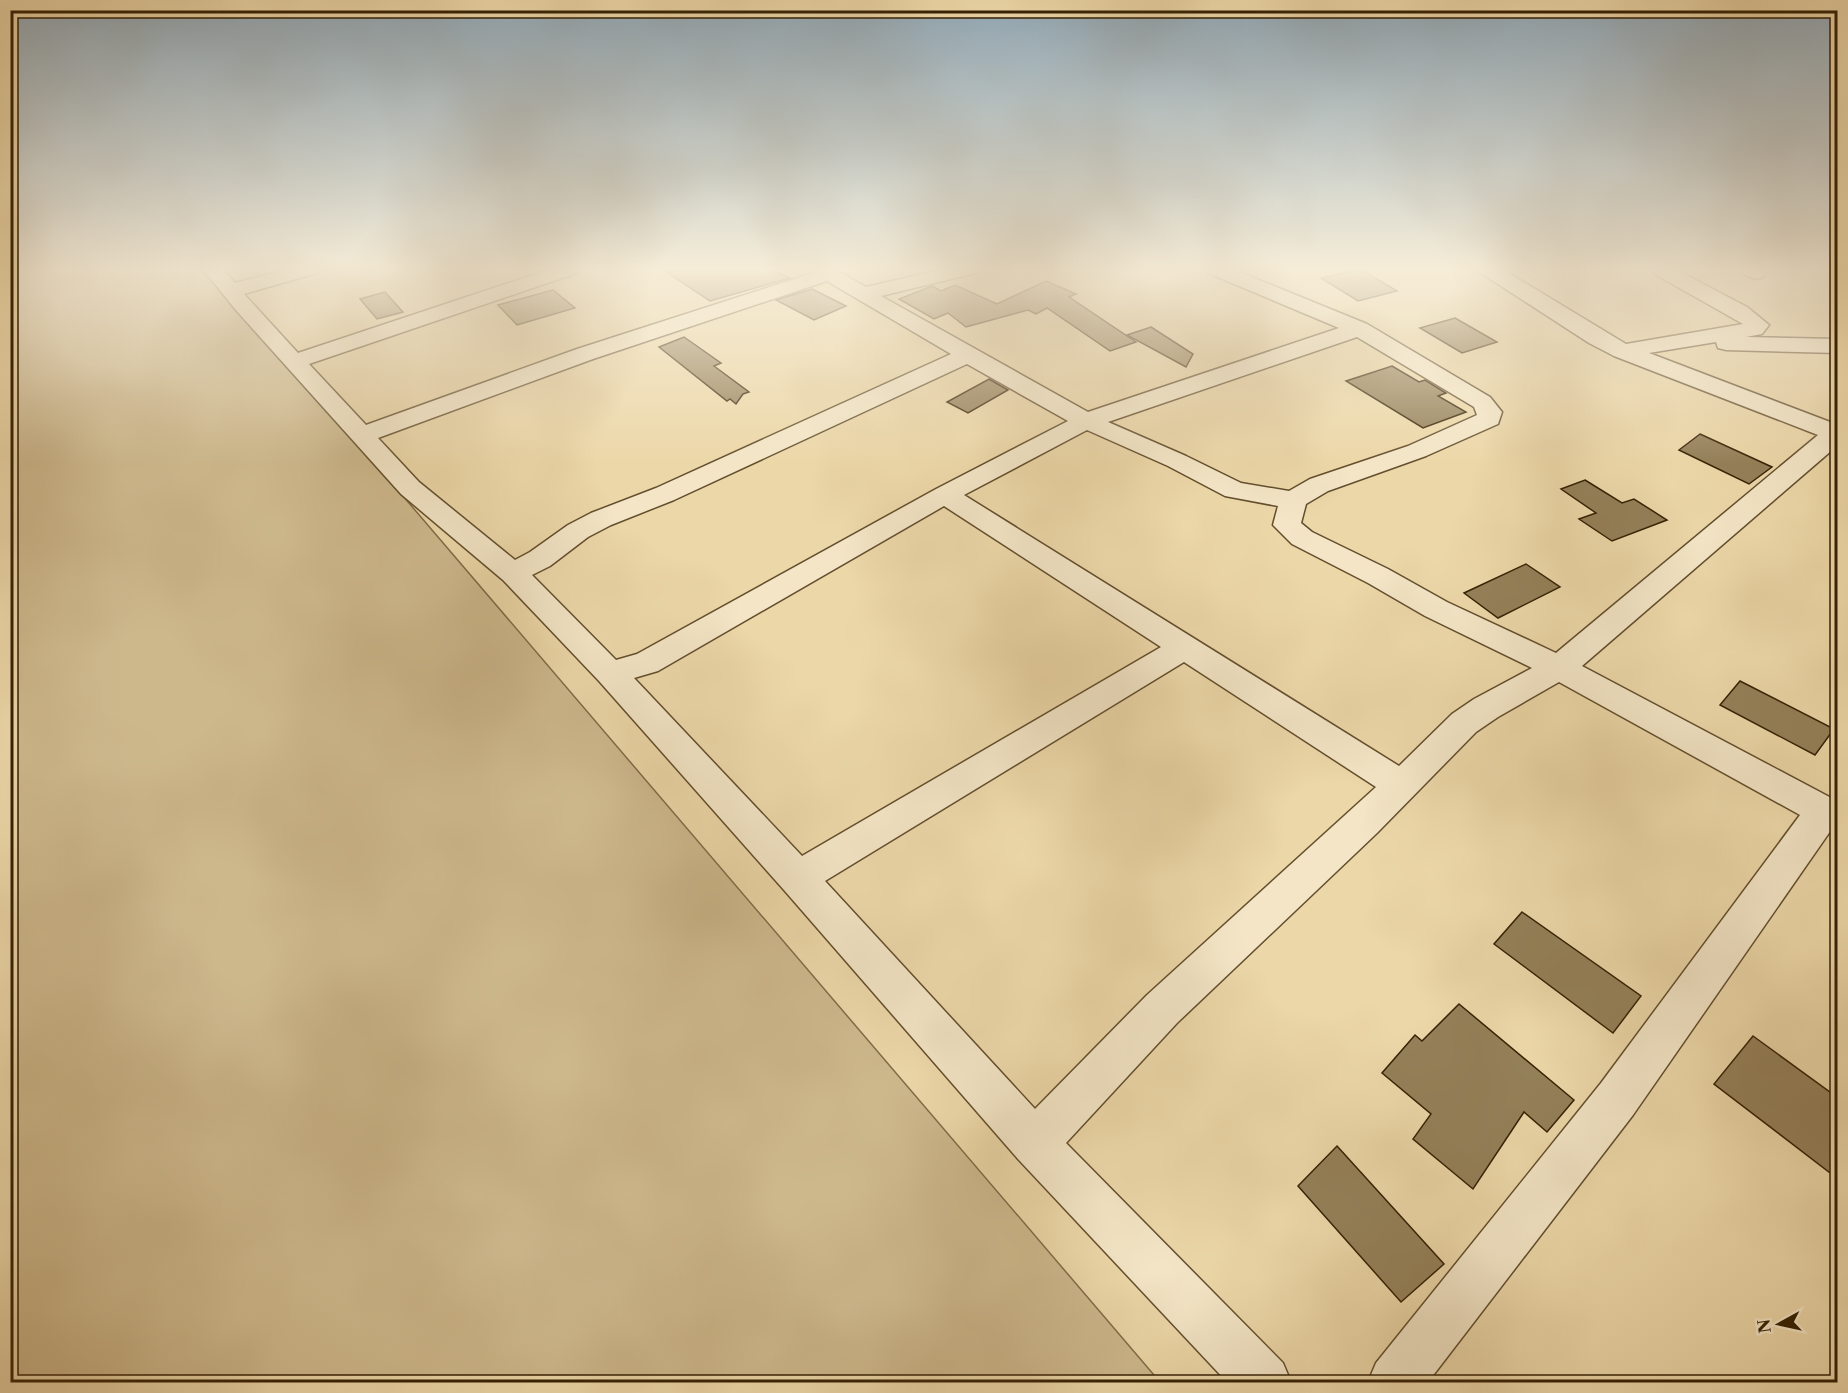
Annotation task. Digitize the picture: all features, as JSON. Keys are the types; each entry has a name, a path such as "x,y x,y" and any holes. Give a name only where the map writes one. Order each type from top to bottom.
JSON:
{"street":[{"path":"269,334 410,488 513,573 610,673 798,878 1034,1143 1264,1383"},
{"path":"294,362 377,334"},
{"path":"361,435 643,334"},
{"path":"932,334 1086,421 1177,461 1234,490 1290,513 1302,538 1369,571 1436,609 1559,668 1833,809 1617,1099 1395,1383"},
{"path":"610,673 647,663 945,495 1086,421 1344,334"},
{"path":"1290,513 1319,485 1417,451 1489,419 1490,412 1482,402 1367,334"},
{"path":"1034,1143 1162,1009 1464,723 1486,708 1559,668 1837,433 1622,351 1591,334"},
{"path":"1622,351 1724,334"},
{"path":"1682,341 1838,346"},
{"path":"513,573 540,559 578,531 601,519 665,494 968,355"},
{"path":"945,495 1401,785"},
{"path":"798,878 1185,647"}],"shaded area":[{"path":"10,334 265,334 1160,1382 11,1382"}],"building":[{"path":"1085,334 1124,334 1136,342 1110,351"},
{"path":"1162,334 1193,354 1186,367 1127,335"},
{"path":"1430,334 1483,334 1497,342 1462,353"},
{"path":"684,337 721,363 714,366 749,392 743,394 736,404 730,399 727,401 659,347"},
{"path":"1392,366 1419,382 1425,380 1446,393 1438,396 1466,412 1423,428 1346,381"},
{"path":"989,379 1008,390 968,413 947,402"},
{"path":"1700,434 1772,467 1749,484 1679,450"},
{"path":"1585,480 1622,503 1634,499 1667,520 1612,541 1579,519 1596,513 1561,489"},
{"path":"1526,564 1560,587 1498,618 1464,593"},
{"path":"1740,681 1834,729 1815,755 1720,705"},
{"path":"1522,912 1641,996 1613,1033 1494,944"},
{"path":"1459,1004 1574,1100 1547,1132 1524,1112 1473,1189 1413,1139 1431,1114 1382,1073 1415,1035 1422,1041"},
{"path":"1753,1036 1838,1098 1838,1179 1714,1084"},
{"path":"1337,1146 1444,1264 1401,1302 1298,1186"}]}
